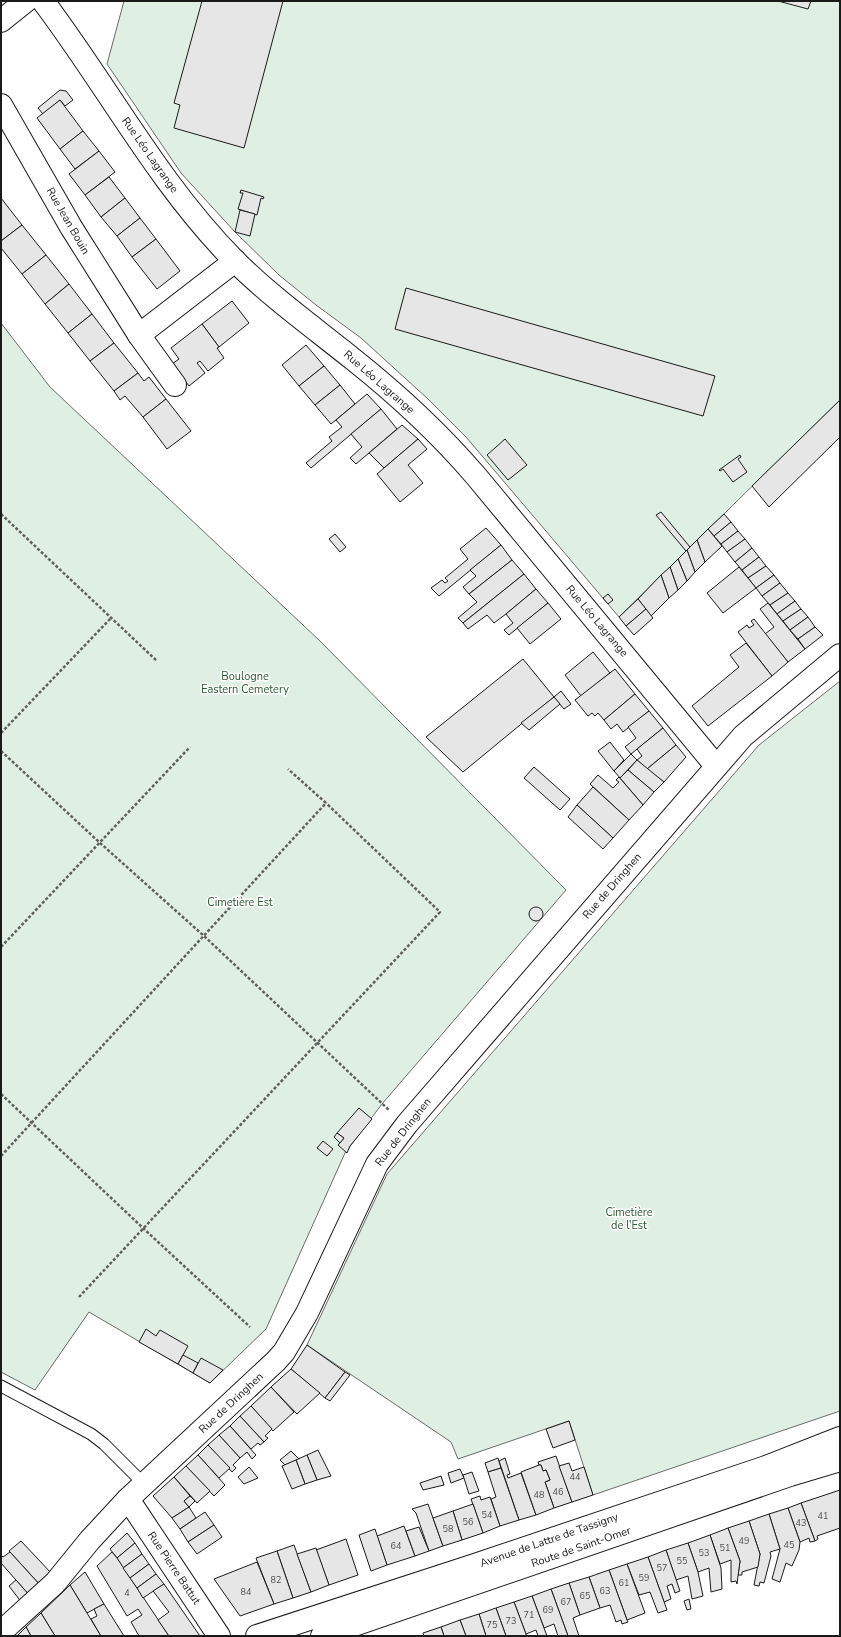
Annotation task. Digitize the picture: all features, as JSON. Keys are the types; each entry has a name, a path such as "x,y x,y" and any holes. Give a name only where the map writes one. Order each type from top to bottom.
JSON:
{"street":[{"path":"1,21 26,1"},
{"name":"Rue Léo Lagrange","path":"43,1 182,201 204,228 235,261 275,298 372,375 446,442 716,766"},
{"name":"Rue Jean Bouin","path":"1,105 71,227 139,335 175,386"},
{"path":"139,335 235,261"},
{"name":"Rue de Dringhen","path":"1,1632 55,1583 94,1535 128,1499 284,1352 304,1320 377,1164 407,1124 716,766 753,727 840,655"},
{"name":"Avenue de Lattre de Tassigny","path":"257,1636 475,1565 766,1467 840,1438"},
{"name":"Route de Saint-Omer","path":"322,1636 783,1478 840,1460"},
{"name":"Rue Pierre Battut","path":"128,1499 219,1636"}],"lane":[{"path":"1,1386 91,1434 104,1444 144,1484"}],"path":[{"path":"2,516 157,661"},
{"path":"1,733 111,618"},
{"path":"1,947 190,747"},
{"path":"1,751 99,842 204,936 382,1104 407,1124"},
{"path":"79,1297 440,912 326,803 288,769"},
{"path":"1,1156 326,803"},
{"path":"1,1094 250,1327"}],"green space":[{"path":"124,1 840,1 840,400 619,617 466,437 428,399 361,338 316,305 279,275 235,232 181,173 107,64"},
{"name":"Cimetière Est","path":"1,323 50,387 320,641 566,890 382,1104 345,1153 266,1329 210,1383 89,1312 35,1390 1,1372"},
{"name":"Cimetière de l'Est","path":"840,681 840,1411 593,1495 569,1421 458,1459 451,1442 307,1345 387,1174 759,745"}],"building":[{"path":"202,1 283,1 244,148 174,128 180,105 174,103"},
{"path":"778,1 811,1 808,9"},
{"path":"60,90 66,91 73,100 65,106 60,100 43,114 38,108"},
{"path":"60,100 83,131 60,149 37,118"},
{"path":"83,131 99,151 75,169 60,149"},
{"path":"99,151 115,172 85,195 69,174"},
{"path":"109,177 125,198 101,217 85,195"},
{"path":"241,190 264,197 263,199 261,198 257,215 238,209 243,193 240,193"},
{"path":"1,198 22,225 1,241"},
{"path":"125,198 140,218 117,236 101,217"},
{"path":"240,210 255,214 250,236 235,232"},
{"path":"140,218 156,239 132,257 117,236"},
{"path":"22,225 46,255 22,274 1,248 1,241"},
{"path":"156,239 180,271 157,289 132,257"},
{"path":"46,255 69,284 45,304 22,274"},
{"path":"69,284 92,314 68,333 45,304"},
{"path":"406,288 715,376 703,416 395,329"},
{"path":"232,301 249,323 219,347 202,324"},
{"path":"92,314 114,343 90,361 68,333"},
{"path":"202,324 219,347 217,348 224,358 208,371 200,361 197,363 205,373 189,386 172,364 179,359 171,348"},
{"path":"114,343 138,373 114,391 90,361"},
{"path":"306,345 324,366 299,386 282,365"},
{"path":"324,366 340,385 315,405 299,386"},
{"path":"138,373 144,381 149,377 166,399 143,417 125,396 120,400 114,391"},
{"path":"340,385 355,404 331,424 315,405"},
{"path":"367,394 381,409 311,468 306,463 332,441 329,437 342,427 336,420"},
{"path":"166,399 191,431 167,449 143,417"},
{"path":"840,400 840,437 769,507 752,486"},
{"path":"381,409 397,429 356,464 350,458 362,447 351,434"},
{"path":"402,425 418,439 384,468 369,453"},
{"path":"418,439 427,449 408,465 423,483 400,502 377,474"},
{"path":"505,439 527,465 508,480 487,455"},
{"path":"740,455 741,457 738,459 747,472 733,482 723,469 720,471 719,470"},
{"path":"661,512 690,547 686,551 656,515"},
{"path":"724,514 731,522 714,536 708,529"},
{"path":"731,522 738,531 721,544 714,536"},
{"path":"486,528 501,545 439,596 431,588 442,580 445,583 448,581 445,578 468,559 460,549"},
{"path":"708,529 722,546 705,562 697,540"},
{"path":"738,531 745,539 727,552 721,544"},
{"path":"335,534 346,547 340,552 329,539"},
{"path":"745,539 752,548 735,562 727,552"},
{"path":"697,540 705,562 695,572 687,550"},
{"path":"501,545 512,560 469,594 463,587 476,576 470,570"},
{"path":"752,548 759,557 742,570 735,562"},
{"path":"687,550 695,572 687,581 678,559"},
{"path":"759,557 766,566 748,578 742,570"},
{"path":"678,559 687,581 678,590 670,567"},
{"path":"512,560 524,574 463,623 458,618 477,602 469,594"},
{"path":"766,566 774,575 756,588 748,578"},
{"path":"670,567 678,590 669,598 661,575"},
{"path":"739,567 756,588 723,613 707,593"},
{"path":"524,574 536,589 494,623 487,615 468,629 463,623"},
{"path":"661,575 669,598 651,616 638,599"},
{"path":"774,575 780,583 762,596 756,588"},
{"path":"780,583 788,593 770,605 762,596"},
{"path":"536,589 548,603 509,635 504,630 513,623 506,614"},
{"path":"788,593 795,601 777,614 770,605"},
{"path":"608,594 613,600 608,604 603,598"},
{"path":"638,599 646,609 626,626 619,617"},
{"path":"795,601 801,609 783,621 777,614"},
{"path":"548,603 561,619 530,644 517,628"},
{"path":"768,603 805,649 788,662 765,634 774,627 760,609"},
{"path":"646,609 653,618 634,635 626,626"},
{"path":"801,609 808,617 790,630 783,621"},
{"path":"808,617 815,627 798,639 790,630"},
{"path":"754,619 788,662 772,676 738,632 747,625 749,628 754,625 751,621"},
{"path":"815,627 823,635 805,649 798,639"},
{"path":"746,643 772,676 708,726 692,706 739,667 730,655"},
{"path":"593,652 610,673 581,696 565,675"},
{"path":"523,659 554,697 463,772 426,737"},
{"path":"615,669 635,694 604,720 598,713 595,716 592,713 588,716 575,700"},
{"path":"561,691 571,704 564,709 554,697"},
{"path":"635,694 649,711 623,732 617,724 611,729 604,720"},
{"path":"554,697 560,704 529,730 521,723"},
{"path":"649,711 663,728 631,754 625,747 636,738 628,727"},
{"path":"663,728 676,745 647,769 637,760 642,756 637,749"},
{"path":"610,742 624,760 614,771 598,751"},
{"path":"676,745 686,757 664,782 647,769"},
{"path":"631,754 637,760 620,778 614,771"},
{"path":"637,760 664,782 654,792 628,770"},
{"path":"534,767 570,799 560,810 524,778"},
{"path":"628,770 654,792 643,805 620,778"},
{"path":"598,775 613,788 619,782 616,780 619,777 643,805 629,820 590,784"},
{"path":"593,787 629,820 613,838 577,805"},
{"path":"577,805 613,838 603,849 568,817"},
{"path":"533,907 539,907 543,911 543,917 539,921 533,921 529,917 529,911"},
{"path":"359,1108 372,1119 350,1146 347,1153 338,1145 344,1138 337,1133"},
{"path":"337,1133 344,1138 340,1143 334,1137"},
{"path":"323,1141 333,1149 327,1156 317,1148"},
{"path":"146,1329 156,1336 160,1330 188,1346 178,1364 139,1342"},
{"path":"307,1345 345,1372 325,1398 291,1369"},
{"path":"183,1355 198,1363 193,1373 178,1364"},
{"path":"201,1358 223,1370 210,1383 193,1373"},
{"path":"291,1369 320,1393 297,1414 271,1387"},
{"path":"345,1372 350,1375 330,1401 325,1398"},
{"path":"271,1387 294,1412 273,1431 251,1406"},
{"path":"251,1406 272,1429 265,1436 268,1438 264,1442 240,1416"},
{"path":"240,1416 264,1442 260,1445 258,1443 251,1449 230,1426"},
{"path":"569,1421 575,1440 553,1448 546,1429"},
{"path":"230,1426 256,1455 252,1459 247,1452 240,1458 219,1435"},
{"path":"219,1435 240,1458 233,1465 236,1468 232,1472 208,1445"},
{"path":"208,1445 230,1468 219,1478 198,1455"},
{"path":"318,1450 331,1476 317,1480 307,1455"},
{"path":"291,1451 299,1459 285,1465 280,1460"},
{"path":"198,1455 225,1485 214,1496 186,1466"},
{"path":"307,1455 317,1480 305,1484 296,1460"},
{"path":"556,1456 572,1502 554,1508 545,1482 550,1480 546,1470 543,1471 538,1462"},
{"path":"498,1458 501,1468 488,1472 485,1463"},
{"path":"505,1458 510,1474 507,1475 508,1478 521,1473 536,1515 519,1520 499,1461"},
{"path":"296,1460 305,1484 292,1489 282,1466"},
{"path":"569,1463 572,1471 584,1467 593,1495 572,1502 559,1466"},
{"path":"541,1465 543,1471 546,1470 550,1480 545,1482 554,1508 536,1515 521,1472"},
{"path":"186,1466 210,1491 197,1503 174,1477"},
{"path":"249,1467 258,1478 244,1484 238,1477"},
{"path":"501,1468 519,1520 500,1526 491,1499 496,1497 488,1472"},
{"path":"460,1469 464,1478 451,1483 448,1473"},
{"path":"472,1472 479,1491 469,1494 463,1475"},
{"path":"441,1476 444,1485 423,1490 420,1483"},
{"path":"174,1477 190,1496 184,1501 189,1507 172,1518 153,1496"},
{"path":"840,1490 840,1528 817,1536 818,1539 815,1541 801,1503"},
{"path":"190,1496 195,1501 189,1507 184,1501"},
{"path":"480,1496 481,1500 490,1497 500,1526 483,1533 471,1499"},
{"path":"801,1503 815,1541 810,1542 809,1538 800,1542 788,1508"},
{"path":"428,1504 443,1546 429,1551 416,1513 412,1509"},
{"path":"473,1504 483,1533 462,1540 453,1511"},
{"path":"189,1507 196,1518 180,1529 172,1518"},
{"path":"788,1508 800,1542 799,1550 792,1566 786,1563 780,1582 772,1579 780,1549 769,1514"},
{"path":"453,1511 462,1540 443,1546 433,1518"},
{"path":"205,1512 214,1525 188,1542 180,1529"},
{"path":"769,1514 780,1549 770,1552 771,1556 764,1583 760,1582 759,1586 754,1585 760,1554 749,1521"},
{"path":"749,1521 760,1554 758,1567 742,1572 742,1575 738,1575 740,1561 728,1528"},
{"path":"214,1525 222,1537 197,1554 188,1542"},
{"path":"404,1526 415,1556 387,1565 377,1536"},
{"path":"419,1527 429,1551 415,1556 406,1531"},
{"path":"728,1528 740,1561 737,1584 736,1581 731,1582 731,1560 720,1564 710,1535"},
{"path":"375,1529 387,1565 371,1571 359,1535"},
{"path":"127,1533 135,1543 117,1558 110,1549"},
{"path":"710,1535 721,1568 722,1589 711,1592 709,1568 698,1572 688,1543"},
{"path":"346,1539 358,1575 329,1585 316,1550"},
{"path":"21,1541 53,1575 41,1586 9,1551"},
{"path":"135,1543 142,1554 123,1568 117,1558"},
{"path":"688,1543 698,1572 703,1596 692,1599 688,1576 676,1580 666,1550"},
{"path":"294,1545 311,1592 293,1598 277,1551"},
{"path":"316,1548 329,1585 311,1592 297,1554"},
{"path":"666,1550 680,1591 675,1593 672,1584 667,1586 671,1599 664,1602 648,1557"},
{"path":"277,1551 293,1598 274,1604 256,1558"},
{"path":"10,1552 41,1586 30,1596 1,1563 1,1555 3,1557"},
{"path":"112,1552 169,1636 139,1636 131,1622 142,1615 138,1609 127,1616 97,1566"},
{"path":"142,1554 149,1564 130,1578 123,1568"},
{"path":"648,1557 667,1610 658,1613 650,1592 639,1595 627,1564"},
{"path":"257,1562 274,1604 240,1616 214,1579"},
{"path":"149,1564 156,1574 137,1588 130,1578"},
{"path":"627,1564 645,1613 627,1620 609,1570"},
{"path":"609,1570 628,1622 622,1624 621,1620 616,1622 610,1605 600,1608 589,1577"},
{"path":"85,1572 104,1604 87,1613 70,1585"},
{"path":"156,1574 164,1584 143,1598 137,1588"},
{"path":"589,1577 600,1608 580,1615 569,1583"},
{"path":"16,1580 30,1596 22,1603 9,1586"},
{"path":"569,1583 580,1615 573,1618 579,1636 568,1636 551,1589"},
{"path":"164,1584 200,1636 169,1636 158,1620 169,1612 153,1591"},
{"path":"70,1585 101,1636 55,1636 41,1613"},
{"path":"551,1589 568,1636 558,1636 554,1624 544,1628 532,1596"},
{"path":"532,1596 547,1636 538,1636 536,1630 526,1634 514,1602"},
{"path":"689,1599 691,1609 687,1610 684,1601"},
{"path":"514,1602 526,1636 506,1636 496,1608"},
{"path":"104,1604 124,1636 101,1636 91,1619 97,1616 94,1609"},
{"path":"496,1608 506,1636 486,1636 479,1614"},
{"path":"41,1613 55,1636 31,1636 26,1627"},
{"path":"479,1614 486,1636 466,1636 460,1620"},
{"path":"460,1620 466,1636 444,1636 441,1627"},
{"path":"26,1627 31,1636 17,1636"},
{"path":"441,1627 444,1636 424,1636 423,1633"}],"park label":[{"name":"Boulogne Eastern Cemetery","path":"245,682"}]}
